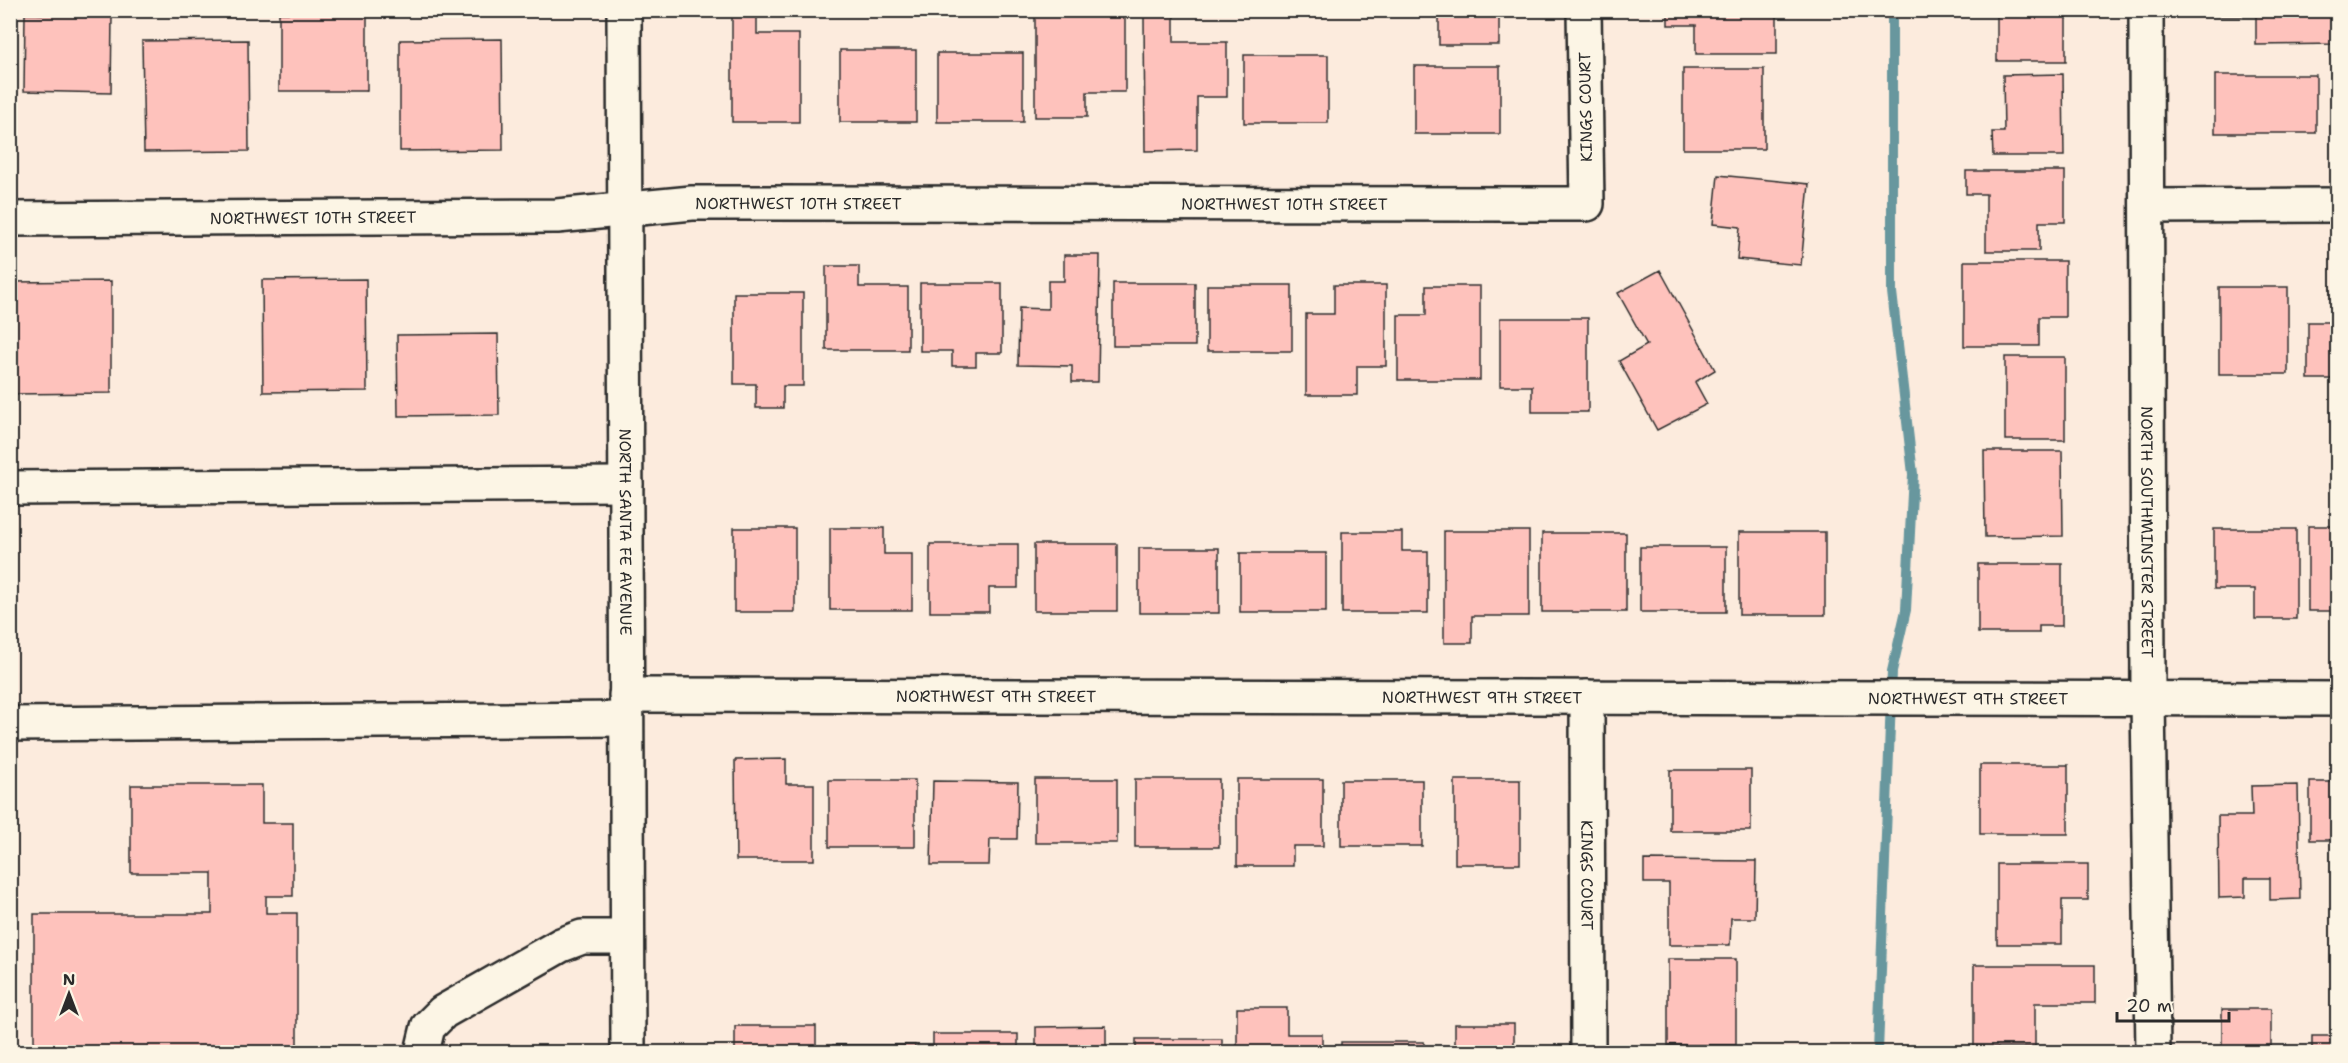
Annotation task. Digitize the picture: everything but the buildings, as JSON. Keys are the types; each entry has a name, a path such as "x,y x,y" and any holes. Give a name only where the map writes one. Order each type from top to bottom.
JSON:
{"street":[{"name":"NORTH SANTA FE AVENUE","path":"624,10 628,1053"},
{"name":"KINGS COURT","path":"1584,10 1587,204"},
{"name":"NORTH SOUTHMINSTER STREET","path":"2146,10 2148,699 2153,1053"},
{"name":"NORTHWEST 10TH STREET","path":"10,219 557,216 692,203 1587,204"},
{"path":"2148,206 2337,206"},
{"path":"10,488 626,484"},
{"name":"KINGS COURT","path":"1587,697 1587,1053"},
{"name":"NORTHWEST 9TH STREET","path":"10,724 626,707 1587,697 2337,699"},
{"path":"422,1053 428,1027 443,1012 561,945 582,937 627,937"}],"waterway":[{"path":"1878,1052 1892,671 1906,610 1913,474 1892,292 1892,10"}]}
